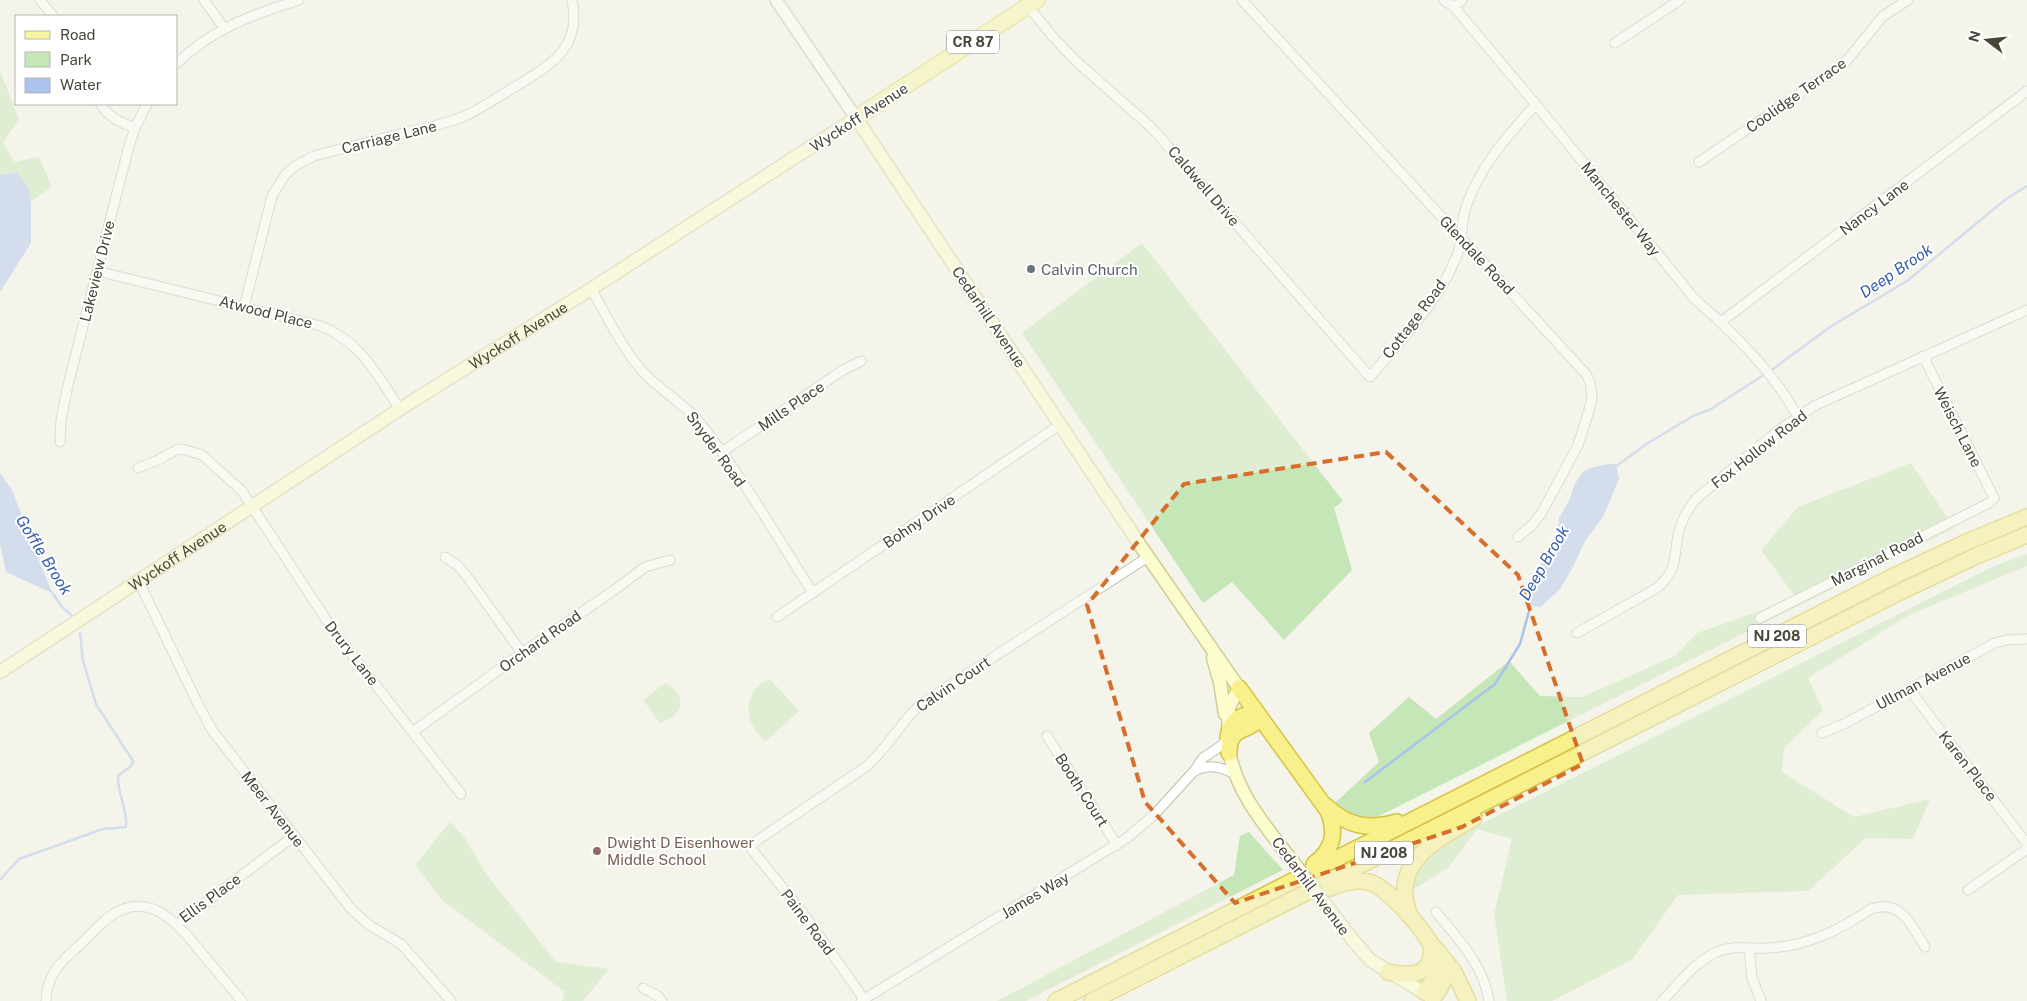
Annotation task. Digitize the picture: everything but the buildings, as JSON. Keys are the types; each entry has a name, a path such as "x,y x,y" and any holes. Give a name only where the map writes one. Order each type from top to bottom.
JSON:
{"highway":[{"name":"NJ 208","path":"1056,1001 1892,577 1969,541 2027,517"},
{"name":"NJ 208","path":"1092,1001 1924,580 2027,535"},
{"path":"1238,688 1324,803 1334,828 1334,837 1327,852 1314,864 1248,904"},
{"path":"1228,737 1230,727 1237,719 1250,715 1260,718"},
{"path":"1230,753 1230,741 1233,736 1242,729 1256,723 1260,718"},
{"path":"1413,921 1404,898 1404,888 1408,871 1419,856 1455,829 1570,759"},
{"path":"1324,803 1347,822 1376,827 1396,822 1480,786"},
{"path":"1197,948 1328,889 1356,881 1372,884 1380,888 1413,921 1442,956 1459,981 1468,1001"},
{"path":"1388,972 1412,975 1424,970 1432,952 1428,940"},
{"path":"1428,940 1436,953 1438,968 1432,982 1432,997"},
{"path":"1432,997 1445,977 1446,963 1442,956"}],"main road":[{"name":"Wyckoff Avenue","path":"0,672 400,409 591,289 1032,3"},
{"name":"Cedarhill Avenue","path":"856,118 1148,557 1238,688 1229,707 1228,737"},
{"name":"Cedarhill Avenue","path":"1201,634 1217,670 1230,753 1236,775 1254,810 1370,960 1432,997"}],"street":[{"path":"40,0 52,15"},
{"path":"204,0 224,28"},
{"path":"178,62 205,39 224,28 264,11 299,0"},
{"name":"Carriage Lane","path":"244,307 268,206 285,175 301,162 314,156 446,123 481,107 547,67 565,49 573,31 574,9 572,0"},
{"name":"Cedarhill Avenue","path":"776,0 856,118"},
{"name":"Glendale Road","path":"1242,0 1586,374 1592,390 1588,414 1572,457 1541,514 1518,537"},
{"name":"Manchester Way","path":"1444,0 1454,7 1536,104 1693,298 1721,322 1779,385 1798,417"},
{"path":"1454,7 1462,0"},
{"path":"1615,43 1680,0"},
{"name":"Coolidge Terrace","path":"1699,162 1845,63 1864,42 1883,16 1908,0"},
{"name":"Caldwell Drive","path":"1032,3 1048,32 1077,62 1152,128 1370,377"},
{"name":"Nancy Lane","path":"1721,322 2027,92"},
{"name":"Cottage Road","path":"1370,377 1431,302 1449,273 1459,248 1461,224 1466,208 1480,174 1496,149 1536,104"},
{"path":"102,105 113,118 135,128"},
{"name":"Lakeview Drive","path":"60,442 61,420 68,384 128,146 146,105"},
{"name":"Atwood Place","path":"97,270 321,326 344,338 364,356 400,409"},
{"name":"Snyder Road","path":"591,289 631,356 643,372 686,408 722,452 814,594"},
{"name":"Fox Hollow Road","path":"1577,634 1657,588 1665,581 1675,565 1678,535 1683,519 1696,499 1779,430 1816,405 2027,310"},
{"name":"Weisch Lane","path":"1922,356 1994,498"},
{"name":"Mills Place","path":"722,452 843,370 861,361"},
{"name":"Bohny Drive","path":"777,617 814,594 1060,424"},
{"name":"Drury Lane","path":"138,468 178,449 195,452 202,455 242,491 335,633 462,794"},
{"name":"Marginal Road","path":"1760,618 1989,503 1994,498"},
{"path":"445,557 457,565 466,575 522,652"},
{"name":"Calvin Court","path":"749,846 867,766 889,744 902,723 921,704 1148,557"},
{"name":"Orchard Road","path":"414,731 522,652 613,591 645,567 670,560"},
{"name":"Meer Avenue","path":"139,582 212,730 352,910 369,925 401,944 452,1001"},
{"name":"Ullman Avenue","path":"1822,734 1909,690 1995,643 2006,640 2027,639"},
{"name":"Karen Place","path":"1909,690 2027,844"},
{"name":"Booth Court","path":"1046,736 1117,845"},
{"name":"James Way","path":"863,1000 1117,845 1145,824 1194,771 1203,758 1222,745 1228,737"},
{"path":"1194,771 1212,766 1223,768 1236,775"},
{"name":"Ellis Place","path":"46,1001 48,984 55,968 114,913 129,907 149,908 160,912 177,924 294,836"},
{"name":"Paine Road","path":"749,846 803,913 863,1000"},
{"path":"1968,890 2027,849"},
{"path":"1662,1001 1690,970 1709,956 1731,948 1786,947 1817,939 1846,926 1871,909 1886,906 1900,911 1925,946"},
{"path":"1436,912 1480,969 1489,1001"},
{"path":"177,924 242,1001"},
{"path":"1749,948 1752,978 1761,1001"},
{"path":"643,988 658,996 662,1001"}],"highlighted area":[{"path":"1386,452 1518,575 1583,764 1462,827 1235,903 1145,802 1087,605 1184,484"}],"green space":[{"path":"0,71 19,119 3,143 15,162 39,157 52,187 31,201 28,187 17,172 0,175"},
{"path":"1142,243 1343,501 1334,508 1352,570 1284,640 1232,582 1203,603 1022,333"},
{"path":"1911,463 1954,528 1365,823 1335,803 1379,762 1369,733 1409,697 1436,719 1509,661 1540,696 1582,697 1675,656 1697,633 1796,598 1761,550 1798,507"},
{"path":"2027,554 2027,566 1909,615 1808,678 1823,710 1784,748 1782,772 1854,817 1930,799 1913,839 1866,838 1808,891 1678,895 1632,960 1552,1001 1507,1001 1494,914 1512,839 1477,829 1448,868 1404,895 1414,858 1994,566"},
{"path":"770,679 799,711 766,741 753,726 749,717 749,707 754,691"},
{"path":"665,683 678,693 680,705 674,715 660,723 643,700"},
{"path":"450,822 465,838 486,874 556,962 609,969 583,1001 562,1001 564,991 442,900 415,865"},
{"path":"1249,832 1283,870 1026,1001 997,1001 1234,875 1240,836"}],"water":[{"path":"17,172 28,187 31,201 31,243 0,292 0,175"},
{"path":"1616,464 1619,479 1603,517 1585,541 1560,589 1541,607 1531,606 1529,593 1535,576 1558,531 1559,518 1570,499 1574,485 1583,472 1590,468"},
{"path":"0,473 12,490 52,593 6,572 0,545"}],"waterway":[{"name":"Deep Brook","path":"1773,369 1830,327 1907,281 2006,199 2027,186"},
{"name":"Deep Brook","path":"1615,467 1648,443 1693,416 1711,409 1762,376"},
{"name":"Goffle Brook","path":"51,591 62,607 71,615"},
{"name":"Deep Brook","path":"1365,782 1495,684 1520,644 1531,604"},
{"name":"Goffle Brook","path":"0,880 19,859 103,829 126,827 118,776 131,766 133,761 96,704 83,661 80,633"}],"place":[{"name":"Calvin Church","path":"1031,269"},
{"name":"Dwight D Eisenhower Middle School","path":"597,851"}]}
